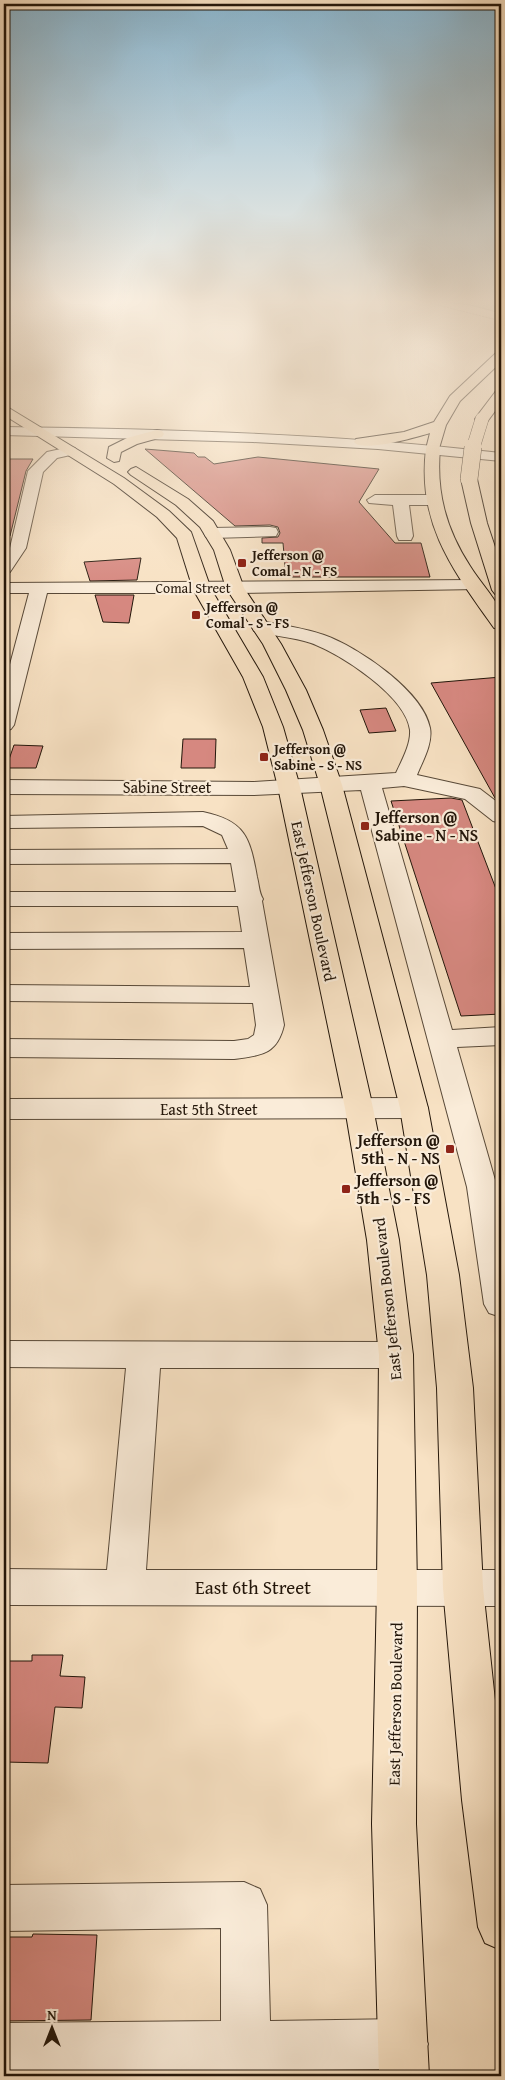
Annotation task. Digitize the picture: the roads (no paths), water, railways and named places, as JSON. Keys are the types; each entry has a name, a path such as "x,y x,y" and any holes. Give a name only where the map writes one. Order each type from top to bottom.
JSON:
{"main road":[{"path":"457,397 439,425 432,455 433,500 448,545 472,585 501,624"},
{"path":"499,397 482,419 470,459 469,479 479,523 501,590"},
{"name":"East Jefferson Boulevard","path":"4,409 119,481 163,514 185,536 202,588 253,677 273,727 289,787 359,1108 383,1240 396,1355 397,1588 394,1824 404,2060"},
{"path":"53,418 182,502 207,524 222,550 235,588 261,627 296,690 313,730 331,785 414,1108 444,1275 455,1388 482,1588 492,1800 501,1927"},
{"path":"362,442 406,436 439,425"},
{"path":"114,458 114,450 119,446 157,434"}],"street":[{"path":"4,431 157,434 310,442 362,442 501,470"},
{"path":"310,442 350,452 501,457"},
{"path":"4,568 18,548 36,471 52,455 70,451"},
{"path":"375,500 433,500"},
{"path":"400,500 405,536"},
{"path":"212,533 270,532"},
{"name":"Comal Street","path":"4,588 472,585"},
{"path":"4,725 40,588"},
{"path":"261,627 298,633 325,642 361,663 408,703 420,728 418,745 404,779"},
{"name":"Sabine Street","path":"11,787 289,787 370,783 404,779 472,794 501,816"},
{"path":"370,783 482,1187 501,1304"},
{"path":"4,850 10,821 11,787"},
{"path":"4,1048 234,1050 256,1047 267,1039 270,1025 251,899 242,856 231,831 221,822 204,819 10,821"},
{"path":"4,857 242,856"},
{"path":"4,899 251,899"},
{"path":"4,941 257,940"},
{"path":"4,993 266,995"},
{"path":"440,1039 501,1036"},
{"name":"East 5th Street","path":"4,1109 414,1108"},
{"path":"4,1354 396,1355"},
{"path":"125,1586 144,1354"},
{"name":"East 6th Street","path":"4,1587 482,1588"},
{"path":"4,1908 244,1906 246,2046"},
{"path":"4,2048 246,2046 404,2060"}],"place":[{"name":"Jefferson @ Comal - N - FS","path":"242,563"},
{"name":"Jefferson @ Comal - S - FS","path":"196,615"},
{"name":"Jefferson @ Sabine - S - NS","path":"264,757"},
{"name":"Jefferson @ Sabine - N - NS","path":"365,826"},
{"name":"Jefferson @ 5th - N - NS","path":"450,1149"},
{"name":"Jefferson @ 5th - S - FS","path":"346,1189"}]}
